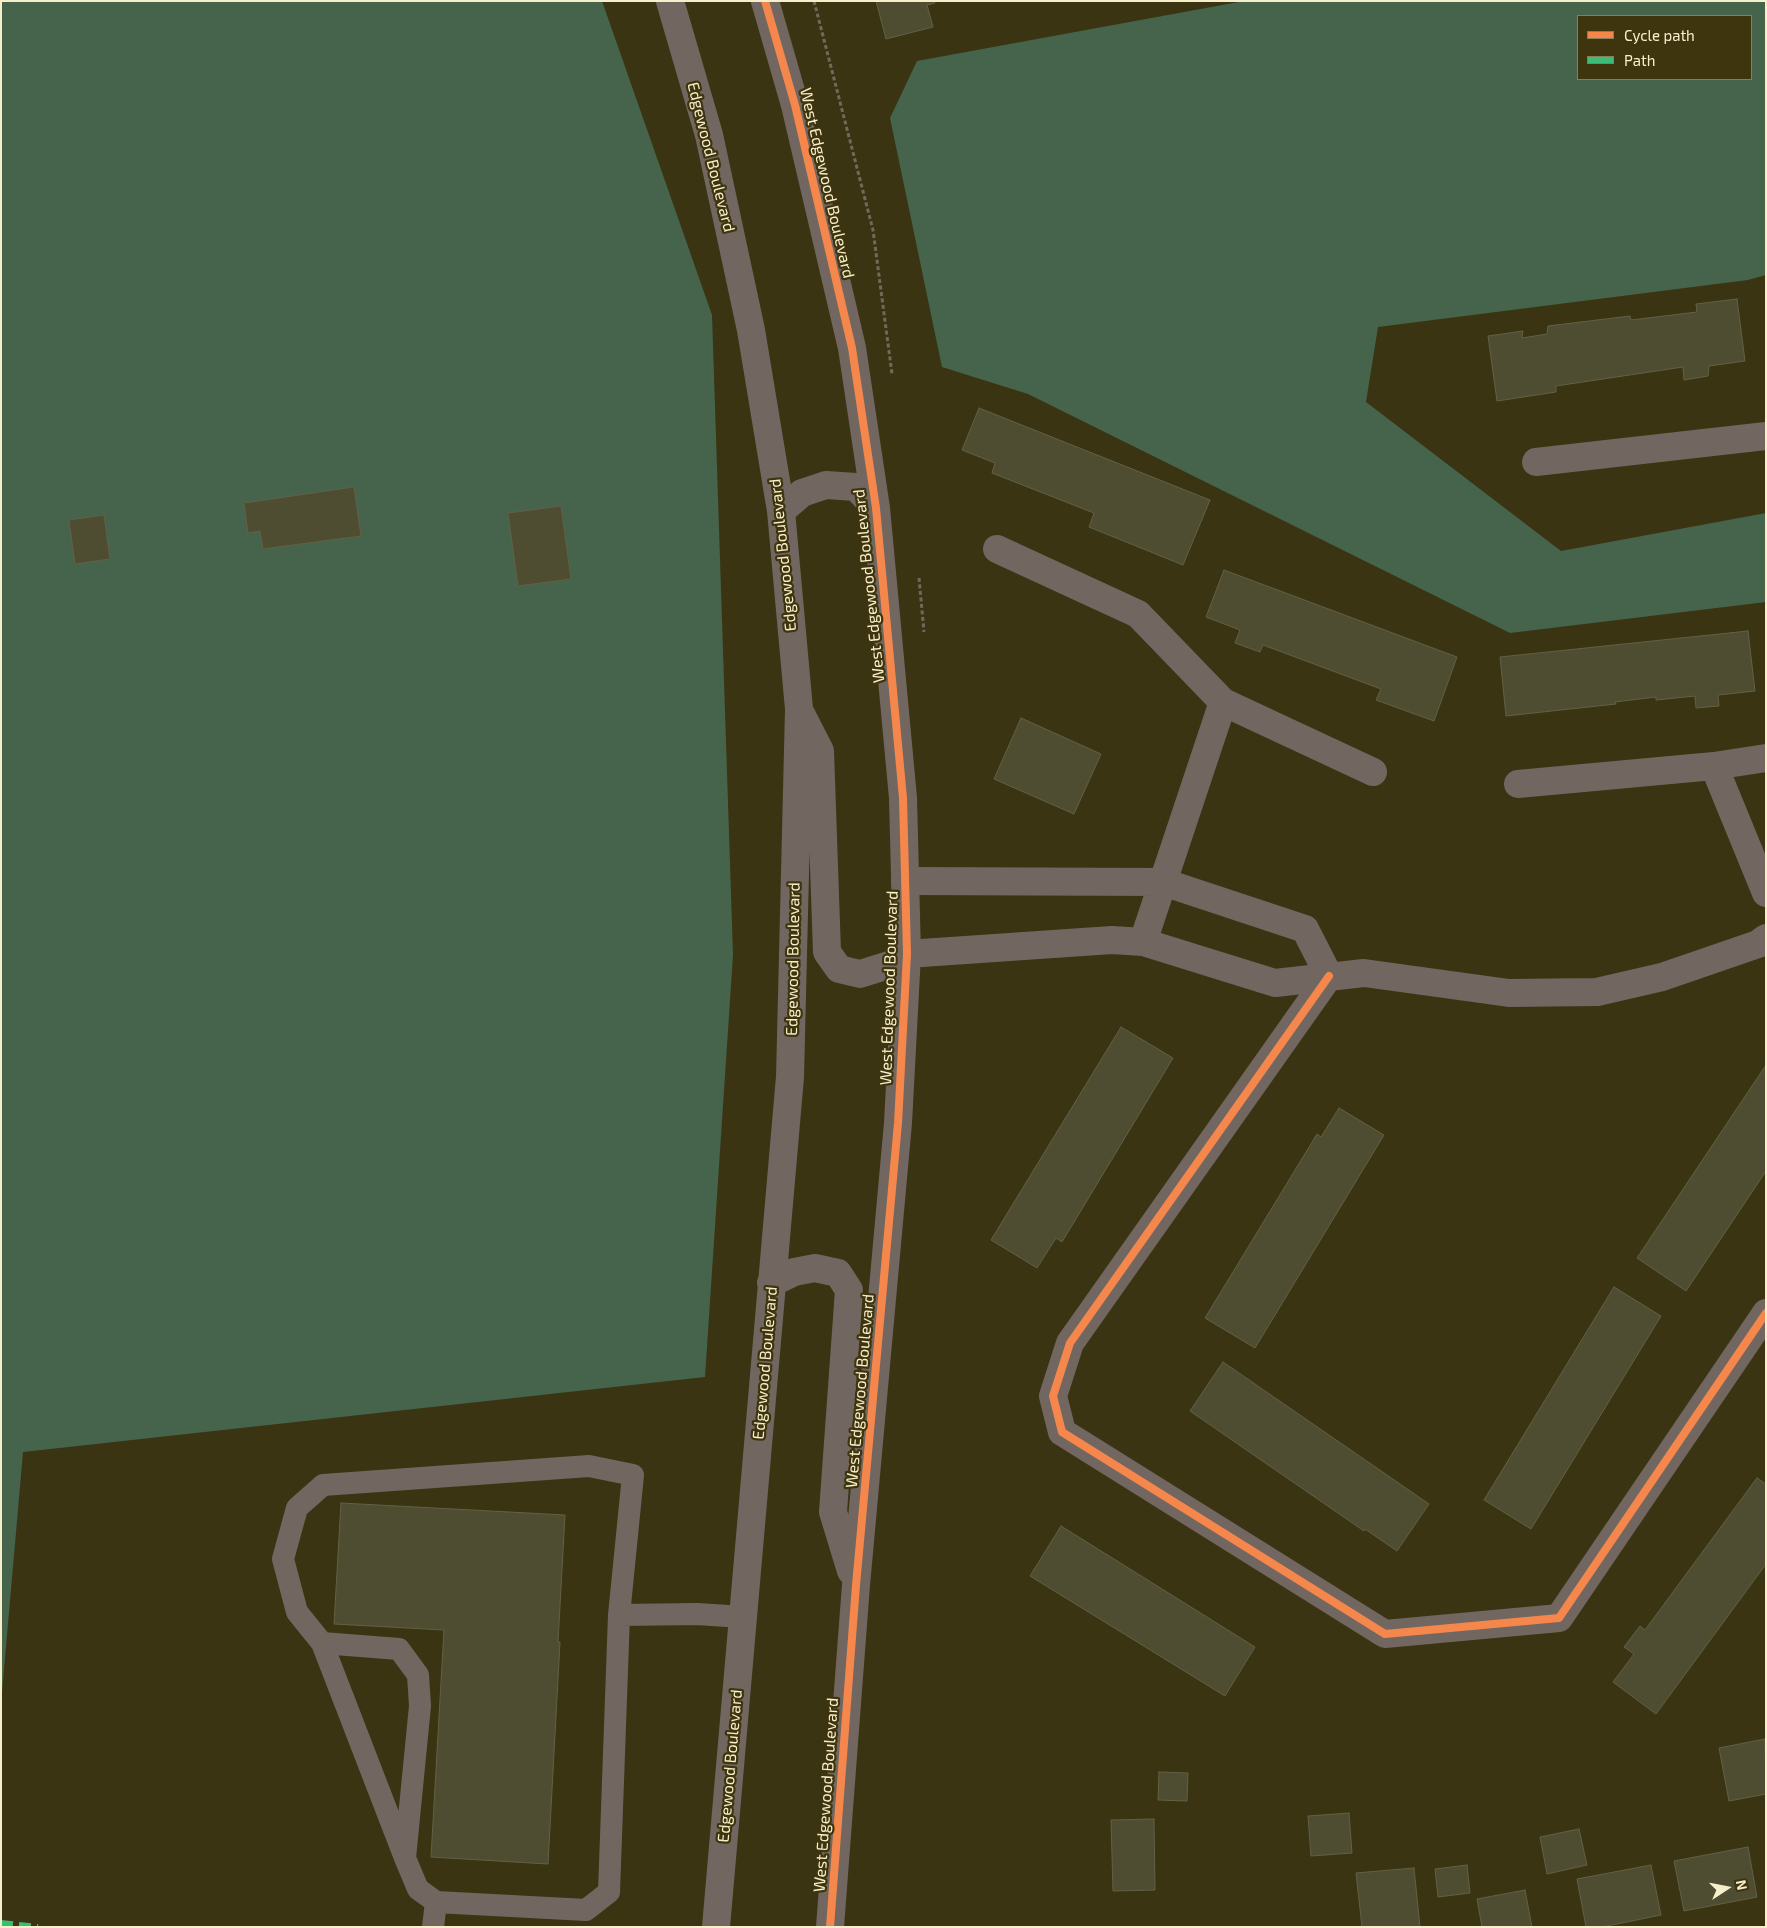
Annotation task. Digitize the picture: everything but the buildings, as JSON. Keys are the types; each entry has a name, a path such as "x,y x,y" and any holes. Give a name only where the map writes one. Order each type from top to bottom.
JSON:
{"street":[{"name":"Edgewood Boulevard","path":"670,1 709,135 750,330 781,511 799,709 790,1077 716,1927"},
{"name":"West Edgewood Boulevard","path":"765,1 795,105 852,348 876,508 902,798 905,881 907,954 898,1122 856,1585 830,1927"},
{"path":"1536,462 1766,436"},
{"path":"781,511 802,494 826,485 856,487 876,508"},
{"path":"998,549 1138,614 1223,702 1373,772"},
{"path":"1143,942 1223,702"},
{"path":"799,709 820,751 828,952 839,970 860,974 892,964 907,954 1112,940 1143,942 1275,983 1364,973 1509,993 1597,992 1662,977 1763,945"},
{"path":"1518,784 1714,766 1766,758"},
{"path":"1714,766 1766,893"},
{"path":"905,881 1163,882 1305,929 1329,976"},
{"path":"1329,976 1070,1343 1053,1396 1062,1432 1386,1634 1559,1618 1766,1313"},
{"path":"771,1282 794,1272 815,1268 838,1273 849,1290 833,1512 856,1585"}],"lane":[{"path":"589,1466 633,1475 619,1615 609,1892 586,1910 436,1902 418,1888 322,1643 297,1612 283,1559 297,1508 323,1485 589,1466"},
{"path":"619,1615 697,1614 743,1618"},
{"path":"322,1643 398,1649 418,1675 420,1706 405,1858"},
{"path":"433,1927 436,1902"}],"green space":[{"path":"1,1 602,1 712,315 733,955 705,1377 23,1452 1,1704"},
{"path":"1244,1 1766,1 1766,275 1748,280 1378,327 1366,402 1561,551 1766,513 1766,602 1510,633 1028,394 942,367 890,118 917,61"}],"marked path":[{"path":"1,1923 38,1927"}],"cycle path":[{"path":"765,1 795,105 852,348 876,508 903,798 907,954 898,1123 856,1585 830,1927"},
{"path":"1329,976 1070,1343 1053,1396 1062,1432 1385,1634 1559,1618 1766,1313"}]}
